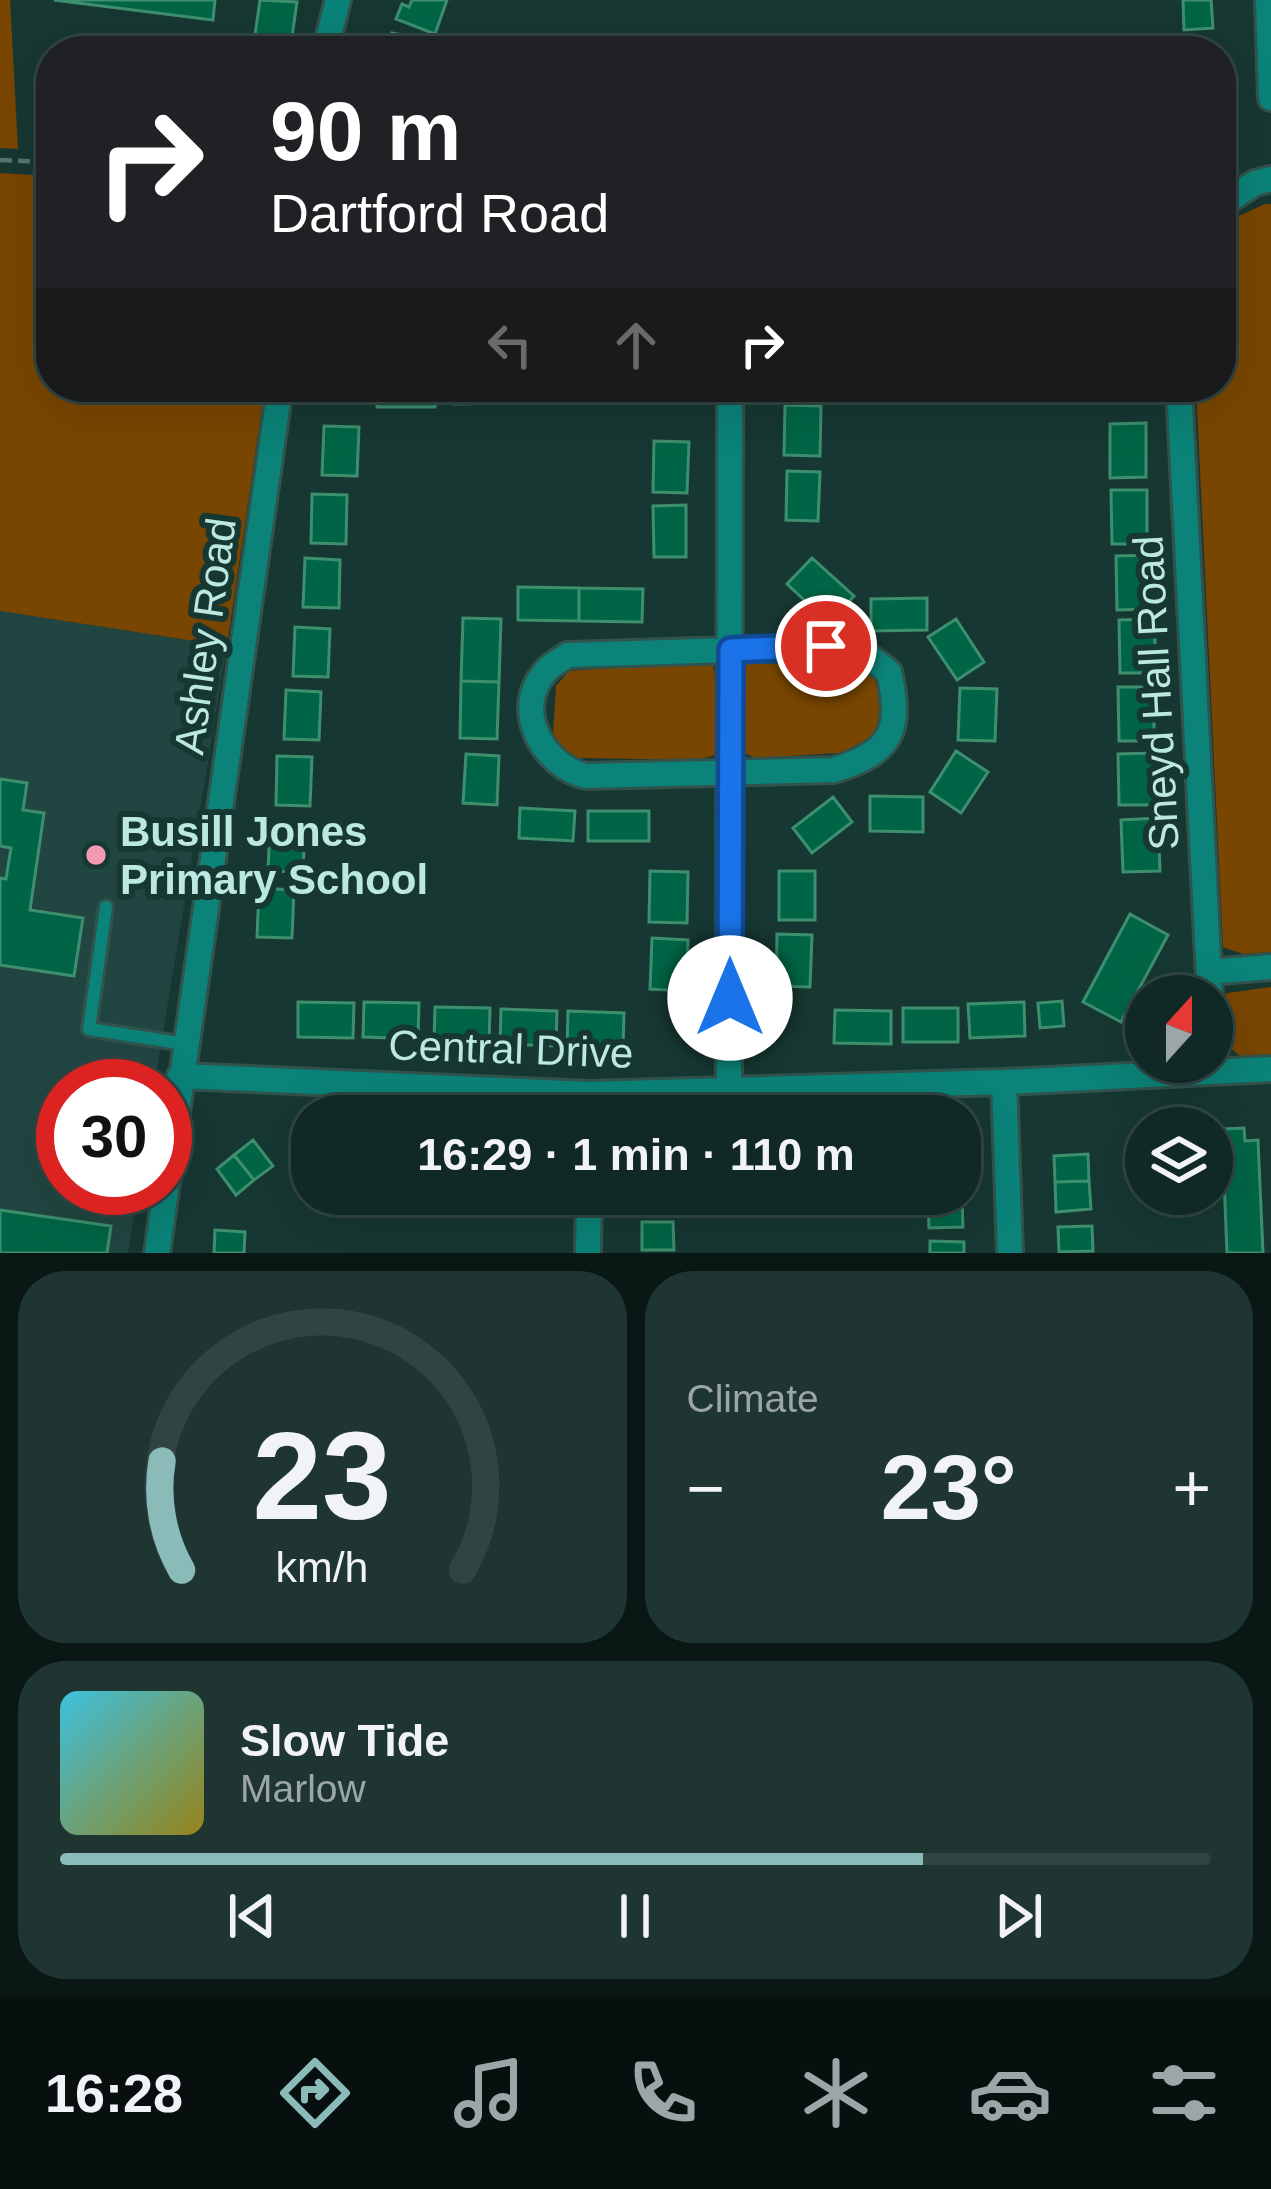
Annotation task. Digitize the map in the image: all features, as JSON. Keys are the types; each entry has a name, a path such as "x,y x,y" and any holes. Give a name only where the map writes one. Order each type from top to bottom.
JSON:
{"street":[{"path":"329,36 338,0"},
{"path":"1268,0 1271,98"},
{"path":"1236,195 1271,179"},
{"name":"Ashley Road","path":"183,1059 278,402"},
{"path":"729,1090 730,402"},
{"name":"Sneyd Hall Road","path":"1180,402 1209,975"},
{"path":"826,646 863,652 889,672 894,723 884,747 834,770 732,770 586,776 569,772 551,758 533,731 532,694 545,671 568,655 826,646"},
{"path":"1233,977 1271,967"},
{"name":"Central Drive","path":"1233,1068 1271,1069"},
{"name":"Central Drive","path":"683,1095 1125,1073"},
{"name":"Central Drive","path":"192,1077 449,1095"},
{"path":"1004,1082 1010,1253"},
{"name":"Ashley Road","path":"157,1253 162,1215"},
{"path":"588,1253 589,1215"}],"lane":[{"path":"106,907 89,1028 185,1044"}],"path":[{"path":"0,160 36,161"}],"shaded area":[{"path":"0,0 10,0 18,149 0,148"},
{"path":"0,173 36,175 36,402 263,402 227,646 0,611"},
{"path":"1271,204 1271,952 1243,954 1223,947 1197,402 1236,402 1236,217"},
{"name":"Busill Jones Primary School","path":"0,611 227,646 158,1059 36,1059 36,1215 134,1215 128,1253 0,1253"},
{"path":"700,661 713,665 718,695 715,755 698,760 579,758 560,748 553,735 556,686 569,671"},
{"path":"746,662 860,668 874,677 877,688 878,719 871,738 853,752 756,758 744,753 741,676"},
{"path":"1271,987 1271,1055 1240,1056 1233,1050 1233,992"}],"building":[{"path":"54,0 215,0 213,20"},
{"path":"260,0 297,2 292,36 255,36"},
{"path":"412,0 447,0 435,34 396,19 402,4 409,7"},
{"path":"1183,0 1211,0 1213,28 1184,30"},
{"path":"377,402 435,402 435,407 377,407"},
{"path":"785,405 821,406 820,456 784,455"},
{"path":"1146,423 1146,477 1110,478 1110,424"},
{"path":"324,426 359,427 357,476 322,475"},
{"path":"654,441 689,442 687,493 653,492"},
{"path":"787,471 820,472 818,521 786,520"},
{"path":"1111,490 1147,490 1147,544 1112,544"},
{"path":"312,494 347,495 346,544 311,543"},
{"path":"686,505 686,557 654,557 653,506"},
{"path":"1152,555 1153,609 1117,610 1116,556"},
{"path":"305,558 340,560 339,608 303,607"},
{"path":"812,558 854,596 829,623 787,584"},
{"path":"518,587 579,588 579,621 518,620"},
{"path":"579,588 643,589 642,622 579,621"},
{"path":"927,598 927,630 871,631 871,599"},
{"path":"463,618 501,619 499,682 461,681"},
{"path":"956,619 984,662 957,680 928,637"},
{"path":"1155,619 1155,673 1120,673 1119,620"},
{"path":"295,627 330,629 328,677 293,676"},
{"path":"461,681 499,682 497,739 460,738"},
{"path":"1118,687 1154,687 1154,741 1119,741"},
{"path":"960,688 997,689 995,741 958,740"},
{"path":"286,690 321,692 319,740 284,739"},
{"path":"956,751 988,772 961,813 930,792"},
{"path":"1155,753 1155,805 1119,805 1118,754"},
{"path":"466,754 499,756 497,805 463,803"},
{"path":"277,756 312,757 310,806 276,805"},
{"path":"0,779 27,783 23,810 44,813 30,910 83,918 74,976 0,965 0,878 6,879 11,848 0,846"},
{"path":"870,796 923,797 923,832 870,831"},
{"path":"833,797 852,822 812,853 793,828"},
{"path":"520,808 575,811 573,841 519,838"},
{"path":"588,811 649,811 649,841 588,841"},
{"path":"1158,818 1160,871 1123,872 1121,820"},
{"path":"270,822 305,823 303,872 268,871"},
{"path":"650,871 688,872 687,923 649,922"},
{"path":"779,871 815,871 815,920 779,920"},
{"path":"259,888 294,890 292,938 257,937"},
{"path":"1130,914 1168,935 1146,975 1125,975 1121,1022 1083,1002"},
{"path":"777,934 812,935 810,987 776,986"},
{"path":"652,938 688,940 686,991 650,989"},
{"path":"1062,1001 1064,1026 1040,1028 1038,1003"},
{"path":"298,1002 354,1003 353,1038 298,1037"},
{"path":"364,1002 419,1003 418,1039 363,1037"},
{"path":"1024,1002 1025,1036 970,1038 968,1004"},
{"path":"435,1007 490,1008 489,1043 434,1041"},
{"path":"903,1008 958,1008 958,1042 903,1042"},
{"path":"501,1009 557,1011 556,1046 500,1044"},
{"path":"835,1010 891,1011 891,1044 834,1043"},
{"path":"568,1011 624,1013 623,1048 567,1047"},
{"path":"1233,1128 1244,1128 1245,1141 1258,1140 1263,1253 1227,1253 1225,1215 1233,1215"},
{"path":"253,1140 273,1166 254,1180 234,1155"},
{"path":"1088,1154 1089,1181 1055,1182 1054,1156"},
{"path":"234,1155 254,1180 236,1195 217,1169"},
{"path":"1089,1181 1091,1209 1056,1212 1055,1182"},
{"path":"0,1210 111,1226 107,1253 0,1253"},
{"path":"929,1215 963,1215 963,1227 929,1228"},
{"path":"642,1222 673,1222 674,1250 642,1250"},
{"path":"1092,1226 1093,1251 1059,1252 1058,1227"},
{"path":"215,1230 245,1232 244,1253 214,1253"},
{"path":"930,1241 964,1242 964,1253 930,1253"}],"place":[{"name":"Busill Jones Primary School","path":"96,855"}],"route":[{"path":"730,998 731,650 826,646"}]}
